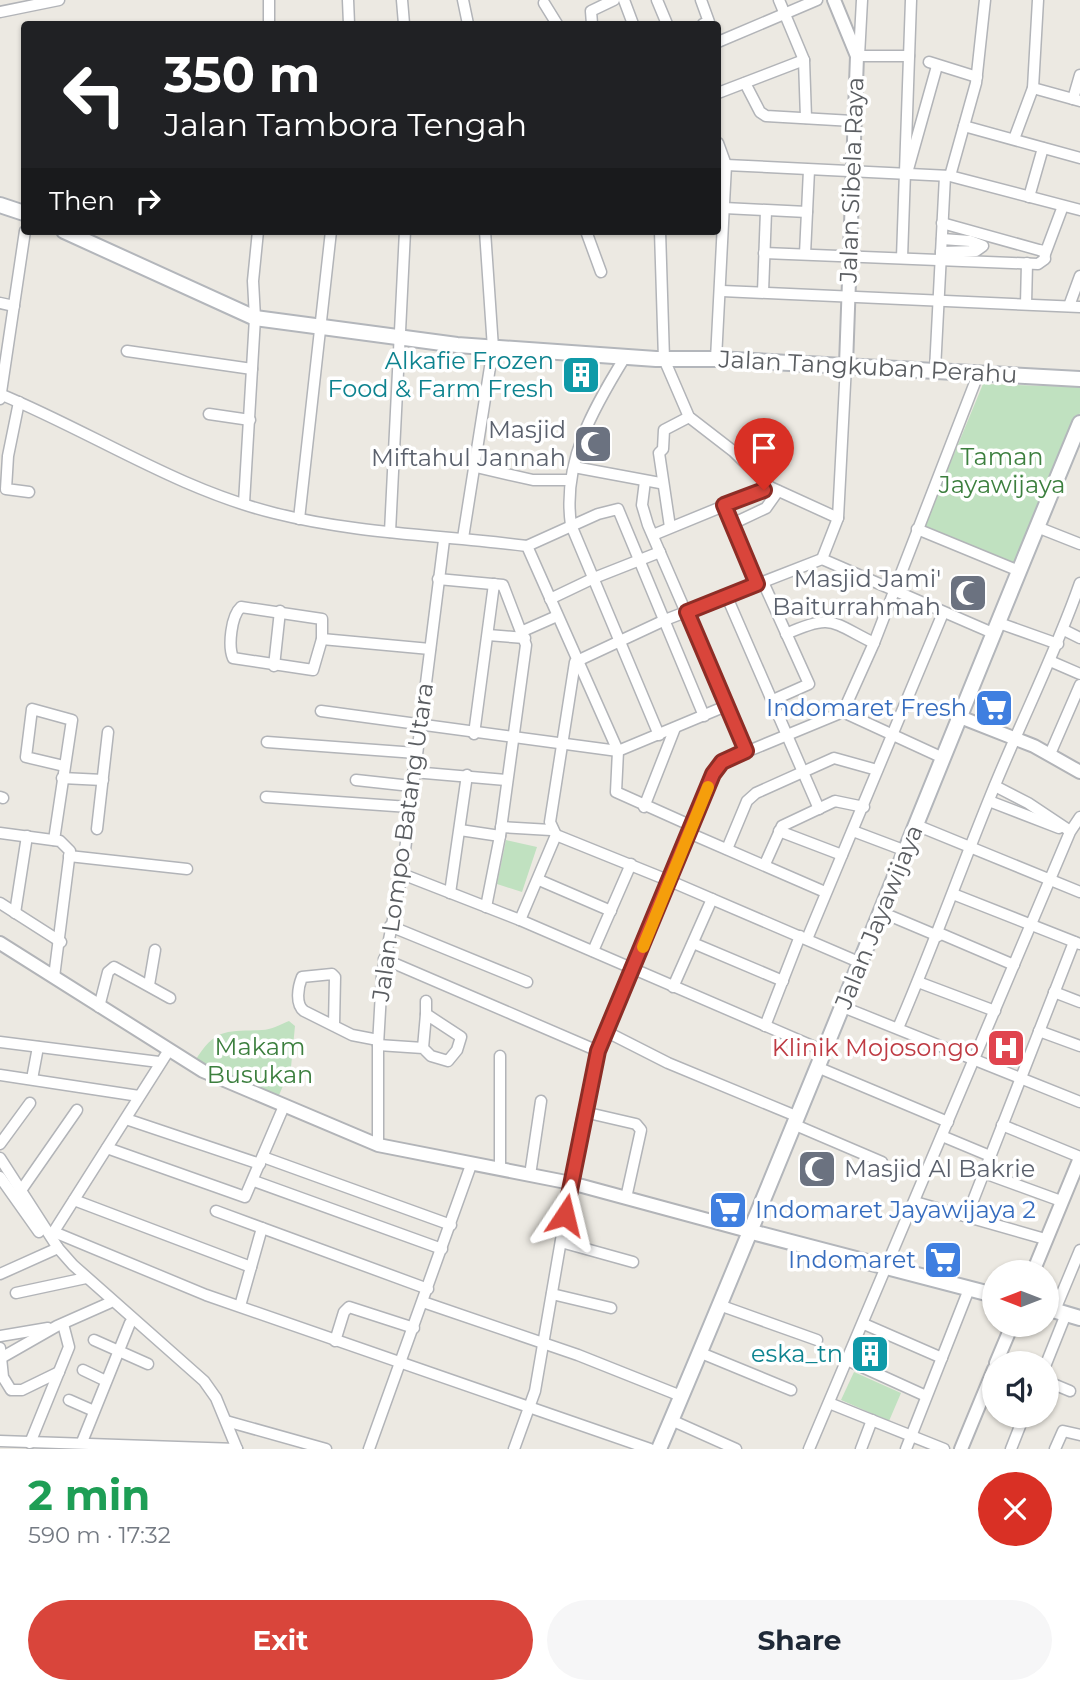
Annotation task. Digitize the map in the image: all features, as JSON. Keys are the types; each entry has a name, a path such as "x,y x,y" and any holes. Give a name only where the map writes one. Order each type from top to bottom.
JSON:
{"main road":[{"path":"0,205 21,212"},
{"name":"Jalan Tangkuban Perahu","path":"73,235 255,318 493,348 660,359 846,365 1080,379"},
{"name":"Jalan Jayawijaya","path":"659,1449 752,1233 794,1120 1080,423"},
{"path":"752,1233 982,1292"}],"street":[{"path":"0,12 59,0"},
{"path":"269,0 269,21"},
{"path":"348,0 349,21"},
{"path":"402,0 404,21"},
{"path":"463,0 467,21"},
{"path":"592,21 591,11 614,0"},
{"path":"624,0 632,21"},
{"path":"657,0 666,21"},
{"path":"779,0 804,60 806,118"},
{"path":"721,41 817,0"},
{"name":"Jalan Sibela Raya","path":"834,0 858,56 851,171 846,365"},
{"path":"862,0 858,56 909,56"},
{"path":"902,258 911,0"},
{"path":"936,370 942,223 948,176 977,77 985,0"},
{"path":"1014,139 1033,88 1038,0"},
{"path":"704,1 709,21"},
{"path":"544,3 555,21"},
{"path":"721,92 804,60"},
{"path":"905,173 933,64 977,77"},
{"path":"1033,88 1077,100 1080,75"},
{"path":"745,83 763,115 853,121"},
{"path":"964,126 1080,158"},
{"path":"1029,197 1043,149"},
{"path":"716,359 722,291 722,159 809,170 948,176 1080,211"},
{"path":"805,254 809,170"},
{"path":"941,256 1043,262 1063,206"},
{"path":"724,208 807,212"},
{"path":"763,292 766,211"},
{"path":"942,223 1040,250 1045,254"},
{"path":"24,235 1,396 19,402 153,467 244,503 299,519 444,540 463,538 527,546 571,525 618,509 704,716"},
{"path":"244,503 255,318 253,281 258,235"},
{"path":"299,519 331,235"},
{"path":"390,531 402,338 405,235"},
{"path":"463,538 493,348 485,235"},
{"path":"587,235 601,272"},
{"path":"660,235 660,359 689,417 733,451 774,489 838,518"},
{"path":"764,253 902,258 970,252 983,246 970,241 942,239"},
{"path":"1026,304 1027,263"},
{"path":"722,291 1075,306 1080,276"},
{"path":"0,303 14,306"},
{"path":"127,351 252,369"},
{"path":"627,357 598,402 569,480 571,525 659,735"},
{"path":"821,559 838,518 846,365"},
{"path":"514,1449 531,1406 544,1345 584,1112 598,1051 717,767 746,751 842,712 895,591 979,372"},
{"path":"19,402 8,456 6,489 29,492"},
{"path":"209,414 250,419"},
{"path":"670,527 659,453 663,449 664,430 689,417"},
{"path":"476,467 533,480 569,480"},
{"path":"574,467 660,483"},
{"path":"645,481 643,511 746,751"},
{"path":"653,535 724,505 774,489"},
{"path":"732,524 766,508 774,489"},
{"path":"724,505 809,684 773,700"},
{"path":"1037,527 1080,544"},
{"path":"917,529 1019,571"},
{"name":"Jalan Lompo Batang Utara","path":"378,1145 378,1042 384,959 402,874 444,540"},
{"path":"527,546 618,751 616,792 727,849 825,892"},
{"path":"550,599 660,552"},
{"path":"520,920 539,880 554,832 550,822 571,674 579,659 665,620 821,559 943,612 1058,644"},
{"path":"438,579 505,587 524,634 501,832 486,907"},
{"path":"898,1028 938,935 969,847 1064,630 1080,583"},
{"path":"474,734 494,584"},
{"path":"727,597 819,809"},
{"path":"245,607 322,619 322,639 313,670 237,660 230,648 237,609 245,607"},
{"path":"274,666 280,611"},
{"path":"765,1026 783,981 864,807 943,612"},
{"path":"488,635 524,634 557,616"},
{"path":"786,634 815,621 826,620 874,643"},
{"path":"1064,630 1080,638"},
{"path":"322,639 430,649"},
{"path":"1050,662 1080,674"},
{"path":"1050,754 1080,688"},
{"path":"320,711 474,734 618,751 726,706"},
{"path":"54,840 72,720 32,709 26,757 64,766"},
{"path":"842,712 943,758"},
{"path":"960,717 1050,754 1080,772"},
{"path":"645,807 675,728"},
{"path":"97,829 108,732"},
{"path":"267,742 416,754"},
{"path":"727,849 751,796 840,758 877,770"},
{"path":"414,772 506,780"},
{"path":"450,893 467,775"},
{"path":"62,778 103,780"},
{"path":"356,780 411,786"},
{"path":"995,786 1028,803 1070,832"},
{"path":"266,797 409,807"},
{"path":"765,864 782,826 838,801 864,807"},
{"path":"989,801 1070,832"},
{"path":"810,1449 828,1403 849,1362 1070,832 1080,817"},
{"path":"916,825 1080,892"},
{"path":"460,830 554,832 860,963"},
{"path":"779,831 842,855"},
{"path":"853,831 906,851"},
{"path":"0,833 54,840 68,846 61,942 54,977"},
{"path":"15,912 27,836"},
{"path":"69,856 187,869"},
{"path":"593,951 631,864"},
{"path":"402,874 520,920 633,971 824,1051"},
{"path":"539,880 611,911"},
{"path":"953,894 1077,943 1054,992 967,1216"},
{"path":"673,988 712,899"},
{"path":"0,903 61,942"},
{"path":"881,912 1014,965"},
{"path":"390,926 527,982"},
{"path":"0,943 99,1007 231,1086 378,1145 571,1183 752,1233"},
{"path":"692,943 783,981"},
{"path":"149,985 155,950"},
{"path":"384,959 598,1051"},
{"path":"99,1007 110,970 117,967 170,998"},
{"path":"128,973 151,971"},
{"path":"334,1026 335,977 332,974 302,977 299,1007 334,1026 352,1035 378,1042 423,1048 430,1056 447,1061 457,1050 461,1037 426,1014"},
{"path":"918,982 995,1012"},
{"path":"1054,992 1080,1002"},
{"path":"423,1048 426,1001"},
{"path":"842,1007 975,1057 1080,1102"},
{"path":"606,1031 668,1063 882,1162"},
{"path":"1039,1031 1080,1046"},
{"path":"0,1042 159,1062"},
{"path":"32,1079 38,1047"},
{"path":"53,1234 169,1050"},
{"path":"500,1056 500,1169"},
{"path":"817,1067 948,1122"},
{"path":"0,1075 139,1096"},
{"path":"530,1175 541,1101"},
{"path":"0,1144 30,1103"},
{"path":"107,1148 242,1197 248,1195 284,1106"},
{"path":"13,1189 77,1110"},
{"path":"584,1112 636,1124 641,1130 625,1198"},
{"path":"126,1119 262,1160 451,1225"},
{"path":"1002,1125 1079,1163 1037,1260"},
{"path":"943,1136 990,1156"},
{"path":"0,1158 13,1189 39,1233"},
{"path":"369,1449 471,1165"},
{"path":"984,1173 1061,1201"},
{"path":"0,1177 53,1234 58,1248 86,1278 198,1375 216,1398 237,1449 0,1441"},
{"path":"254,1181 442,1250"},
{"path":"74,1200 251,1267"},
{"path":"915,1202 1045,1239"},
{"path":"216,1210 428,1289"},
{"path":"240,1306 262,1228"},
{"path":"53,1234 335,1341 650,1449"},
{"path":"561,1242 634,1262"},
{"path":"0,1274 58,1248"},
{"path":"1050,1351 1080,1250"},
{"path":"16,1293 86,1278"},
{"path":"906,1449 969,1289"},
{"path":"552,1294 611,1308"},
{"path":"423,1302 681,1396"},
{"path":"59,1372 22,1390 12,1390 5,1383 1,1353 109,1303"},
{"path":"722,1306 817,1340"},
{"path":"335,1341 344,1312 349,1307 414,1328"},
{"path":"82,1442 130,1323"},
{"path":"864,1324 942,1358"},
{"path":"0,1336 60,1325"},
{"path":"30,1443 70,1343 60,1325"},
{"path":"94,1340 148,1364"},
{"path":"701,1353 791,1390"},
{"path":"849,1362 926,1396"},
{"path":"83,1370 106,1381"},
{"path":"1059,1386 1070,1391"},
{"path":"961,1449 982,1398"},
{"path":"69,1400 94,1411"},
{"path":"828,1403 944,1449"},
{"path":"671,1420 736,1449"},
{"path":"861,1449 872,1420"},
{"path":"226,1421 326,1449"},
{"path":"1011,1449 1019,1428"},
{"path":"1055,1449 1063,1431 1080,1435"}],"green space":[{"name":"Taman Jayawijaya","path":"983,384 1080,387 1080,413 1017,566 923,529"},
{"path":"506,840 537,847 522,892 497,884"},
{"name":"Makam Busukan","path":"289,1021 295,1026 291,1067 277,1100 195,1061 209,1042 223,1034 265,1030"},
{"path":"854,1372 901,1393 889,1421 841,1400"}],"slow traffic":[{"path":"643,947 708,787"}],"place":[{"name":"Alkafie Frozen Food & Farm Fresh","path":"581,375"},
{"name":"Masjid Miftahul Jannah","path":"593,444"},
{"name":"Masjid Jami' Baiturrahmah","path":"968,593"},
{"name":"Indomaret Fresh","path":"994,708"},
{"name":"Klinik Mojosongo","path":"1006,1048"},
{"name":"Masjid Al Bakrie","path":"817,1169"},
{"name":"Indomaret Jayawijaya 2","path":"728,1210"},
{"name":"Indomaret","path":"943,1260"},
{"name":"eska_tn","path":"870,1354"}],"route":[{"path":"565,1215 581,1124 598,1051 713,774 722,762 746,751 687,612 757,584 724,505 764,490"}]}
